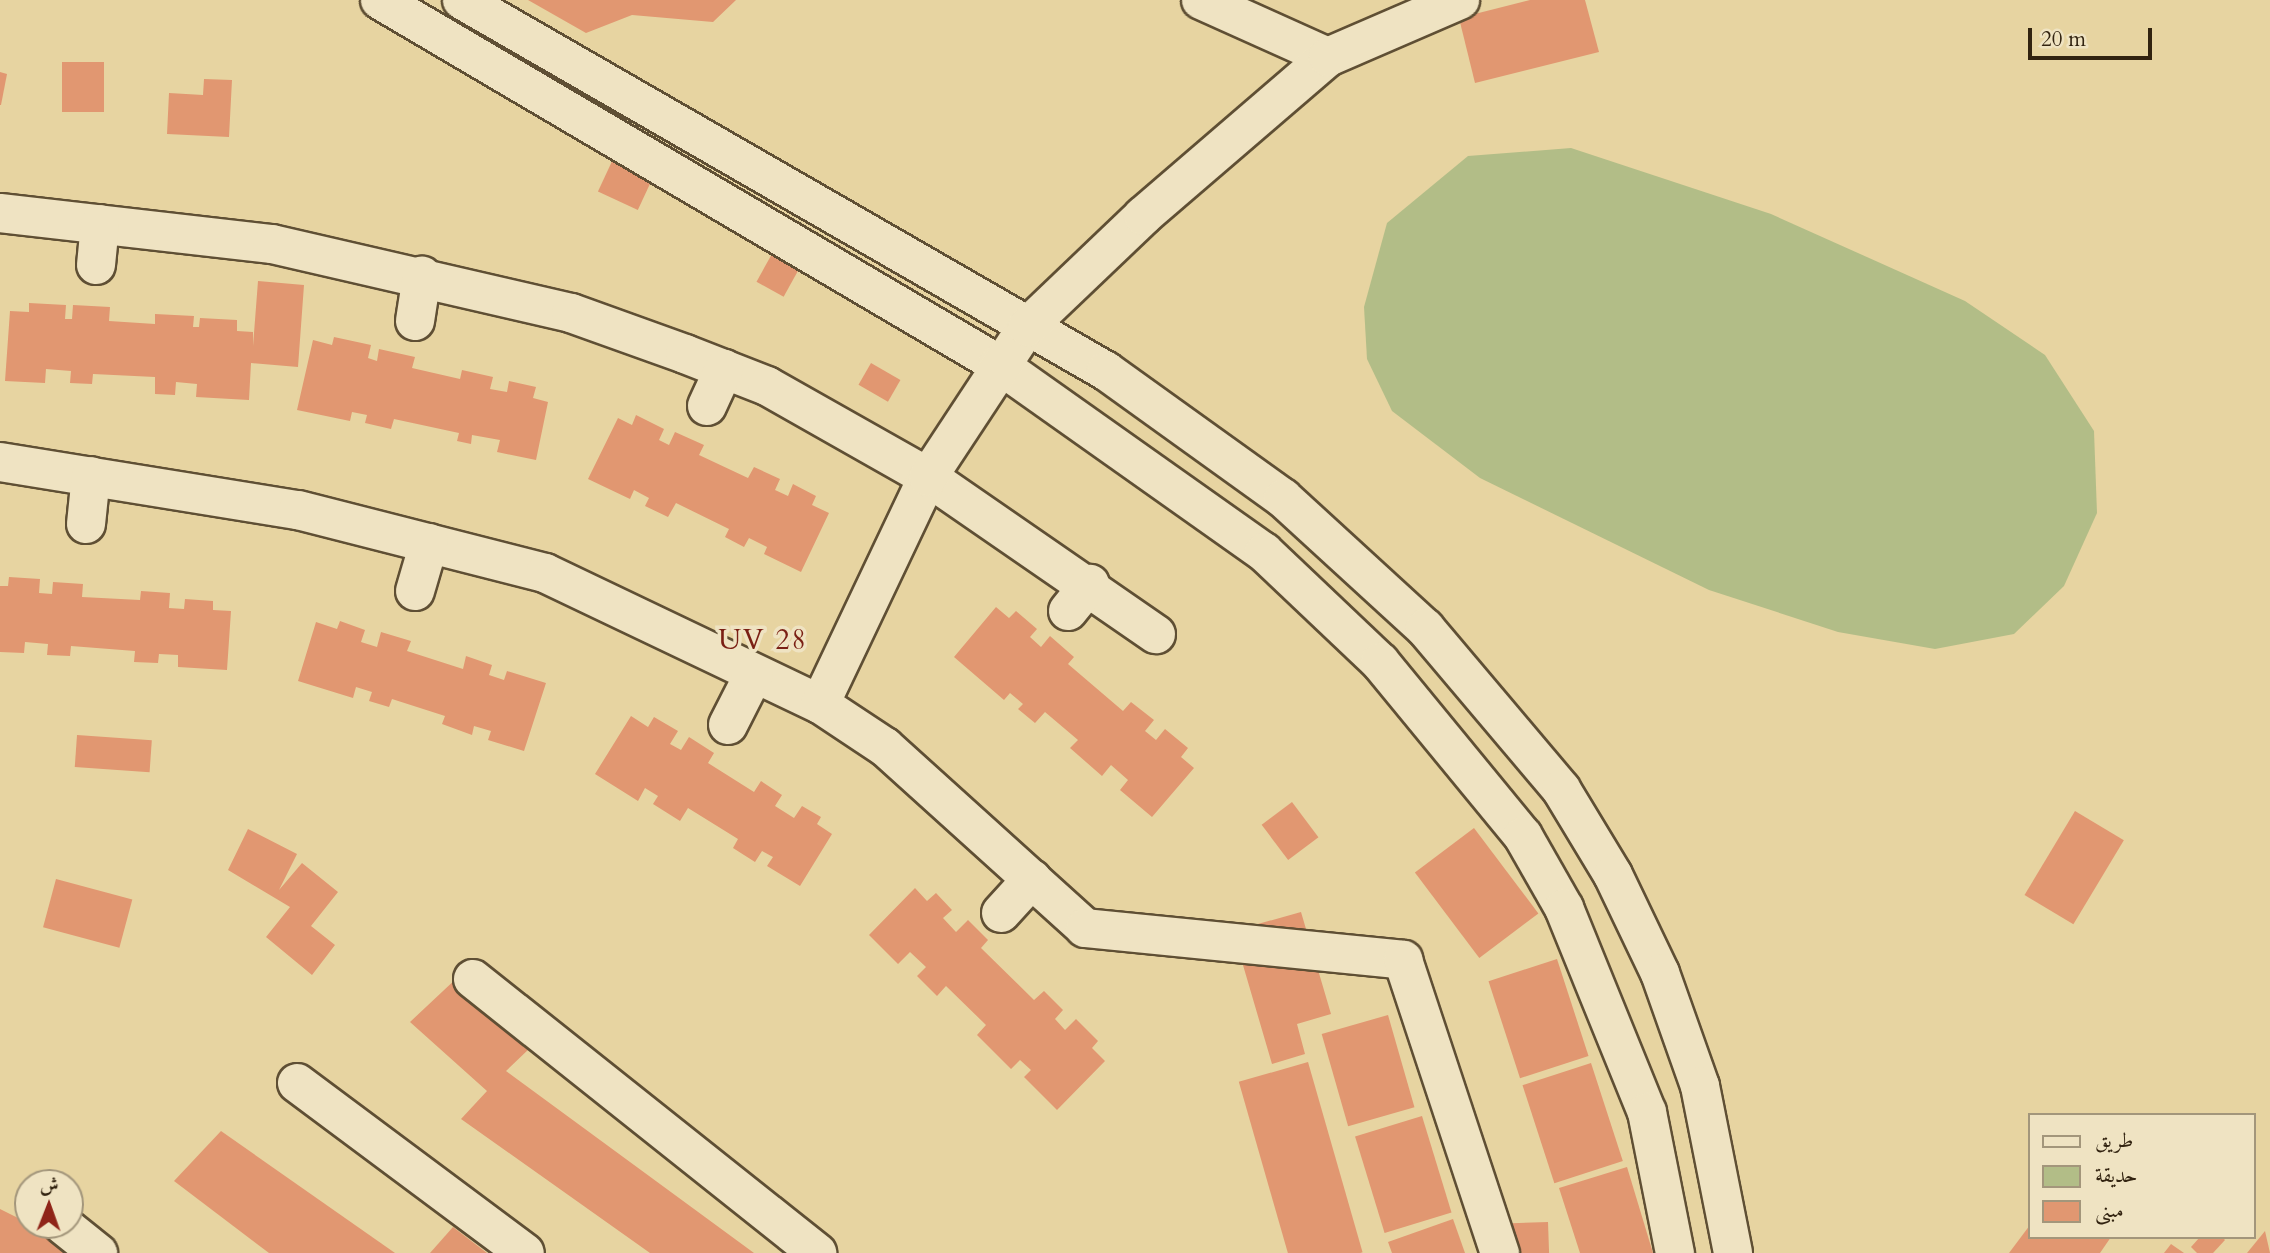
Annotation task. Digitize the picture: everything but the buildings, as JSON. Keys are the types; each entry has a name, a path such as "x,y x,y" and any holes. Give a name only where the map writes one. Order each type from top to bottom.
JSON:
{"street":[{"path":"380,0 998,364 1264,552 1426,712 1523,836 1564,908 1615,1022 1647,1112 1675,1253"},
{"path":"462,0 1106,371 1292,506 1425,628 1561,789 1613,875 1660,973 1700,1086 1733,1253"},
{"path":"1201,0 1328,57"},
{"path":"820,704 928,477 998,364 1027,327 1143,216 1328,57 1460,0"},
{"path":"0,213 272,244 422,276 571,313 767,386 928,477 1079,597 1156,634"},
{"path":"96,265 100,224"},
{"path":"415,321 422,276"},
{"path":"707,405 724,369"},
{"path":"0,462 298,510 545,573 820,704 885,747 1085,928 1403,960 1500,1253"},
{"path":"86,524 91,476"},
{"path":"415,591 429,542"},
{"path":"728,725 754,674"},
{"path":"1001,913 1032,879"},
{"path":"473,979 817,1253"},
{"path":"297,1083 525,1253"},
{"path":"80,1239 98,1253"}],"green space":[{"path":"1571,148 1771,214 1965,301 2045,355 2094,431 2097,513 2064,586 2014,634 1935,649 1838,632 1709,590 1480,478 1392,411 1367,359 1364,307 1387,223 1468,156"}],"district":[{"name":"UV 28","path":"763,640"}]}
